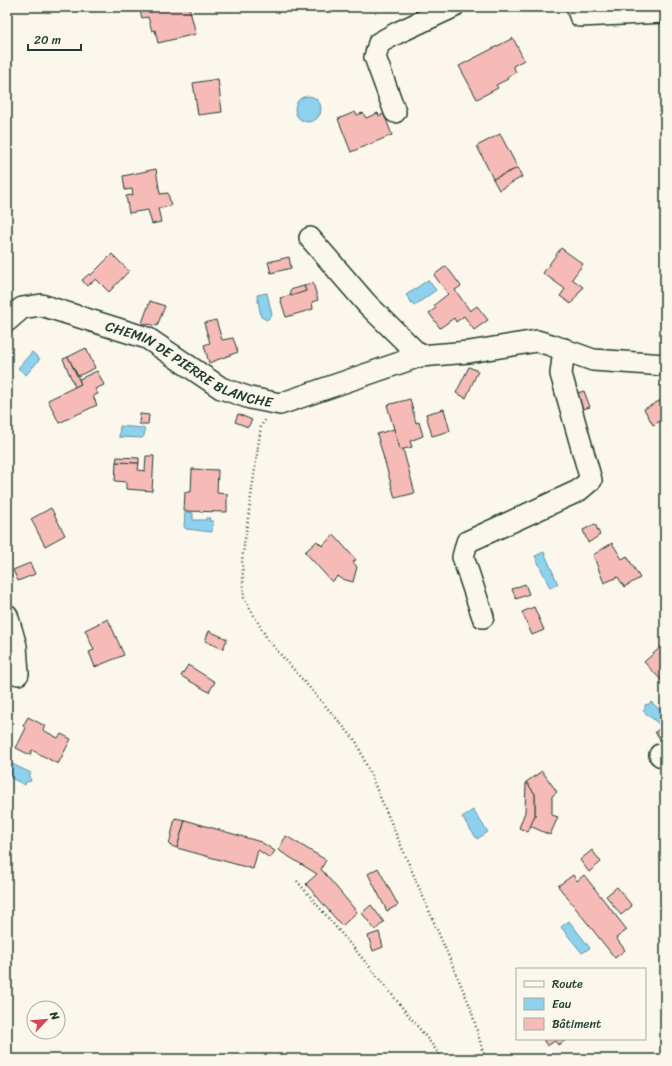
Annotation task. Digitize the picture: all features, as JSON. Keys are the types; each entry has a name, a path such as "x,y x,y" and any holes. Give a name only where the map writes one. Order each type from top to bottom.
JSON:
{"street":[{"path":"395,112 375,57 379,43 453,7"},
{"path":"577,7 580,16 665,12"},
{"path":"310,238 368,304 420,356"},
{"name":"CHEMIN DE PIERRE BLANCHE","path":"7,321 22,308 41,305 49,307 147,338 221,388 250,398 280,404 420,356 469,352 537,341 593,360 665,365"},
{"path":"483,617 463,557 467,542 578,491 591,480 561,374 564,350"},
{"path":"7,615 16,646 18,674"}],"path":[{"path":"280,404 261,426 242,560 244,598 268,640 356,741 470,1006 485,1059"},
{"path":"297,881 373,970 442,1059"}],"water":[{"path":"308,96 317,100 321,109 317,118 308,122 299,118 295,109 299,100"},
{"path":"428,280 436,290 414,306 406,295"},
{"path":"267,293 272,315 267,320 261,317 257,295"},
{"path":"32,352 40,359 26,375 18,368"},
{"path":"120,426 143,428 145,430 144,436 142,438 119,437"},
{"path":"185,512 193,513 193,520 206,520 206,518 210,518 209,521 213,521 212,532 186,529 184,527"},
{"path":"544,552 558,584 550,588 535,556"},
{"path":"651,702 665,714 665,717 659,724 643,711 645,709 645,705"},
{"path":"8,762 31,773 29,776 31,781 26,782 25,785 7,776"},
{"path":"473,810 488,832 477,839 462,817"},
{"path":"569,921 590,948 582,953 561,927"}],"building":[{"path":"139,7 189,7 196,34 158,43 155,30 152,31 148,17 142,18"},
{"path":"513,38 524,60 513,66 516,72 507,77 508,79 496,85 498,88 477,99 459,66"},
{"path":"218,79 222,112 198,115 193,83"},
{"path":"355,112 357,115 363,113 366,118 378,113 379,116 384,114 392,135 351,152 338,119"},
{"path":"500,134 518,168 493,179 477,146"},
{"path":"518,168 522,177 499,190 493,179"},
{"path":"156,169 160,194 168,193 171,206 158,208 161,222 152,224 148,210 129,213 126,196 133,195 132,189 125,190 123,176"},
{"path":"561,248 583,264 572,279 583,287 571,304 560,296 565,289 543,273"},
{"path":"112,254 129,271 109,292 96,279 87,286 82,280 89,274 91,275"},
{"path":"289,257 291,268 271,273 268,262"},
{"path":"446,266 461,286 455,290 470,311 477,306 488,320 474,330 464,316 456,322 454,318 440,328 429,313 436,308 434,305 448,294 434,275"},
{"path":"313,283 318,300 312,302 313,309 286,317 280,298 306,291 304,286"},
{"path":"304,286 306,291 291,296 290,290"},
{"path":"150,301 165,306 157,326 142,323"},
{"path":"216,320 222,340 233,338 238,352 209,363 204,345 210,343 204,323"},
{"path":"86,348 95,368 78,376 68,357"},
{"path":"68,357 81,384 75,387 63,359"},
{"path":"469,367 478,371 466,398 456,393"},
{"path":"97,371 104,385 95,389 98,394 93,396 97,405 59,423 48,400 81,384 79,379"},
{"path":"584,391 590,407 576,411 571,395"},
{"path":"665,398 665,431 660,421 653,425 644,409"},
{"path":"410,399 416,423 419,422 423,436 410,441 412,447 400,450 387,405"},
{"path":"444,409 450,431 432,436 426,414"},
{"path":"140,414 149,415 148,424 139,424"},
{"path":"238,414 252,420 248,427 235,422"},
{"path":"394,429 400,450 403,449 415,493 395,498 377,434"},
{"path":"146,456 154,456 152,491 126,489 126,482 115,481 116,462 139,463 138,470 145,471"},
{"path":"117,457 139,458 139,463 116,462"},
{"path":"192,469 218,470 217,493 227,494 227,512 184,511 185,492 191,492"},
{"path":"51,508 65,535 45,546 31,519"},
{"path":"595,524 600,535 588,543 583,530"},
{"path":"334,535 356,560 353,562 357,567 353,582 342,579 338,576 332,582 305,552 317,541 322,546"},
{"path":"612,543 622,559 627,556 640,578 624,587 618,577 604,583 593,555"},
{"path":"30,563 35,574 18,581 13,570"},
{"path":"525,584 529,594 516,599 512,589"},
{"path":"534,607 544,630 532,635 522,612"},
{"path":"108,619 124,655 95,667 89,652 94,650 85,630"},
{"path":"209,631 227,639 223,649 205,641"},
{"path":"663,645 665,647 665,678 662,681 644,662"},
{"path":"188,665 215,682 209,692 181,676"},
{"path":"28,717 45,726 43,730 58,738 61,734 71,739 58,764 32,750 30,755 16,748 26,728 23,726"},
{"path":"662,727 665,731 665,745 655,732"},
{"path":"542,771 557,792 552,796 552,815 558,817 550,835 530,826 535,815 535,794 526,782"},
{"path":"526,782 535,794 535,815 528,832 519,828 525,812"},
{"path":"175,818 185,820 177,848 169,845"},
{"path":"185,820 261,842 275,851 270,858 258,850 253,869 177,848"},
{"path":"286,836 326,860 321,869 357,912 342,926 306,884 317,874 278,850"},
{"path":"592,850 601,862 589,872 580,860"},
{"path":"378,868 398,905 387,911 368,874"},
{"path":"573,875 577,881 584,875 627,930 616,938 625,950 615,958 558,886"},
{"path":"617,887 632,906 621,915 606,896"},
{"path":"371,905 384,922 375,930 362,913"},
{"path":"379,932 383,947 373,951 368,936"},
{"path":"544,1040 566,1040 558,1045 555,1041 547,1046"}]}
